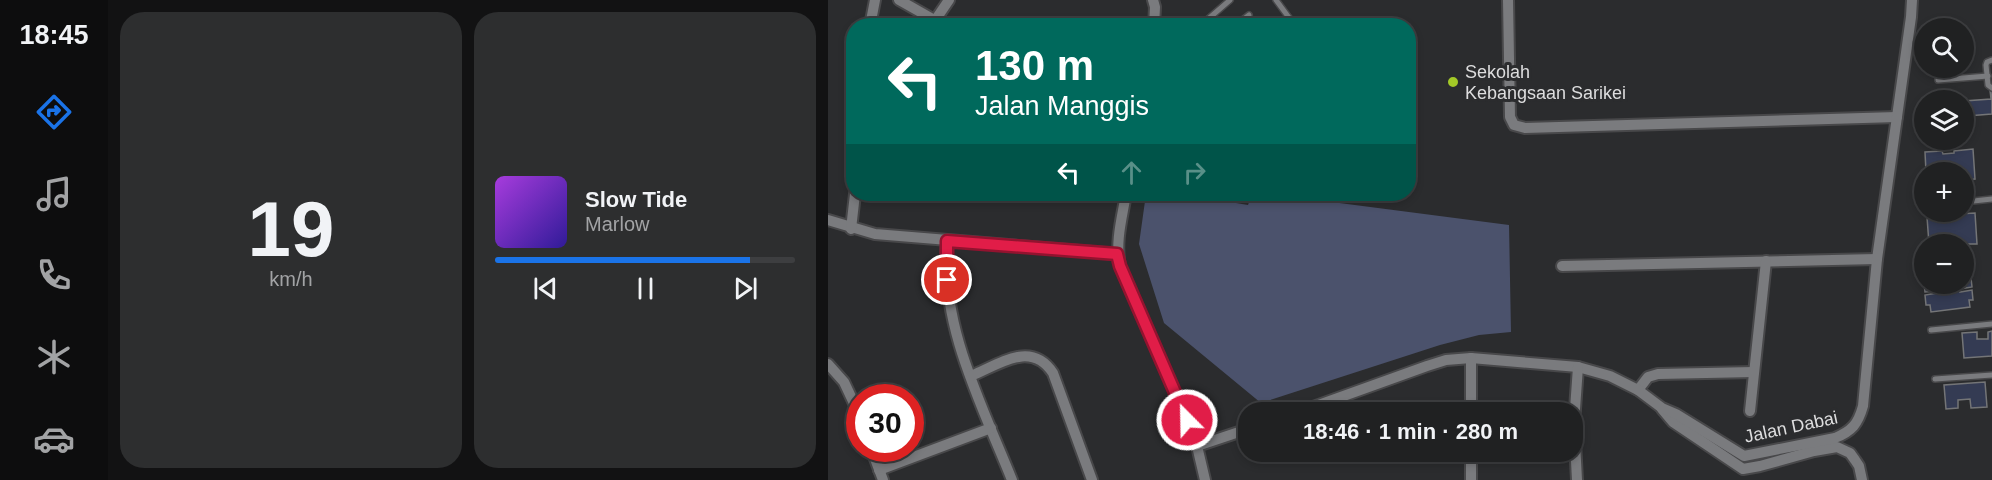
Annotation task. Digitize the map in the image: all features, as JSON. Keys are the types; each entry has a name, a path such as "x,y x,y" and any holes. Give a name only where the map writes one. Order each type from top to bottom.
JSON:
{"street":[{"path":"871,18 875,0"},
{"path":"899,0 933,18"},
{"path":"942,18 949,0"},
{"path":"1153,0 1154,18"},
{"path":"1508,0 1510,117 1514,125 1525,128 1897,117"},
{"name":"Jalan Dabai","path":"1327,402 1446,360 1471,358 1578,367 1610,376 1638,390 1662,408 1676,414 1744,456 1835,438 1847,433 1854,427 1863,406 1877,259 1912,0"},
{"path":"851,229 854,201"},
{"path":"1125,201 1117,254 1120,266 1197,446 1205,480"},
{"path":"828,220 851,229 875,234 1117,254"},
{"path":"947,241 945,261 951,317 1011,480"},
{"path":"1562,266 1877,259"},
{"path":"1750,411 1766,261"},
{"path":"971,376 1026,355 1035,356 1047,364 1053,373 1092,480"},
{"path":"1471,358 1471,402"},
{"path":"828,364 846,386"},
{"path":"1576,480 1574,423 1578,367"},
{"path":"1638,390 1648,377 1658,374 1754,372"},
{"path":"1662,408 1673,422 1742,474 1760,466 1837,447 1850,453 1859,466 1862,480"},
{"path":"881,475 991,428"},
{"path":"1197,446 1238,432"},
{"path":"1467,480 1470,462"}],"lane":[{"path":"1209,18 1230,0"},
{"path":"1276,0 1289,18"},
{"path":"1244,18 1248,15"},
{"path":"1992,60 1987,62 1988,85 1992,88"},
{"path":"1938,80 1988,76"},
{"path":"1974,201 1992,200"},
{"path":"1931,330 1992,324"},
{"path":"1935,379 1992,375"}],"shaded area":[{"path":"1145,201 1224,201 1248,205 1249,201 1324,201 1509,225 1511,332 1479,335 1440,345 1260,402 1164,323 1139,244"}],"building":[{"path":"1990,90 1992,90 1992,114 1974,115 1974,100 1991,99"},
{"path":"1973,150 1974,162 1926,162 1925,152 1942,151 1943,154 1954,153 1954,151"},
{"path":"1974,213 1977,244 1974,244 1974,234 1928,234 1927,222 1974,222"},
{"path":"1972,294 1973,300 1969,300 1970,307 1931,312 1930,305 1926,305 1925,295"},
{"path":"1992,331 1992,356 1964,358 1962,333 1977,332 1977,339 1988,339 1988,332"},
{"path":"1985,382 1987,407 1971,408 1970,399 1958,400 1958,408 1946,409 1944,385"}],"place":[{"name":"Sekolah Kebangsaan Sarikei","path":"1453,82"}],"route":[{"path":"947,280 945,261 947,241 1117,254 1120,266 1187,420"}]}
